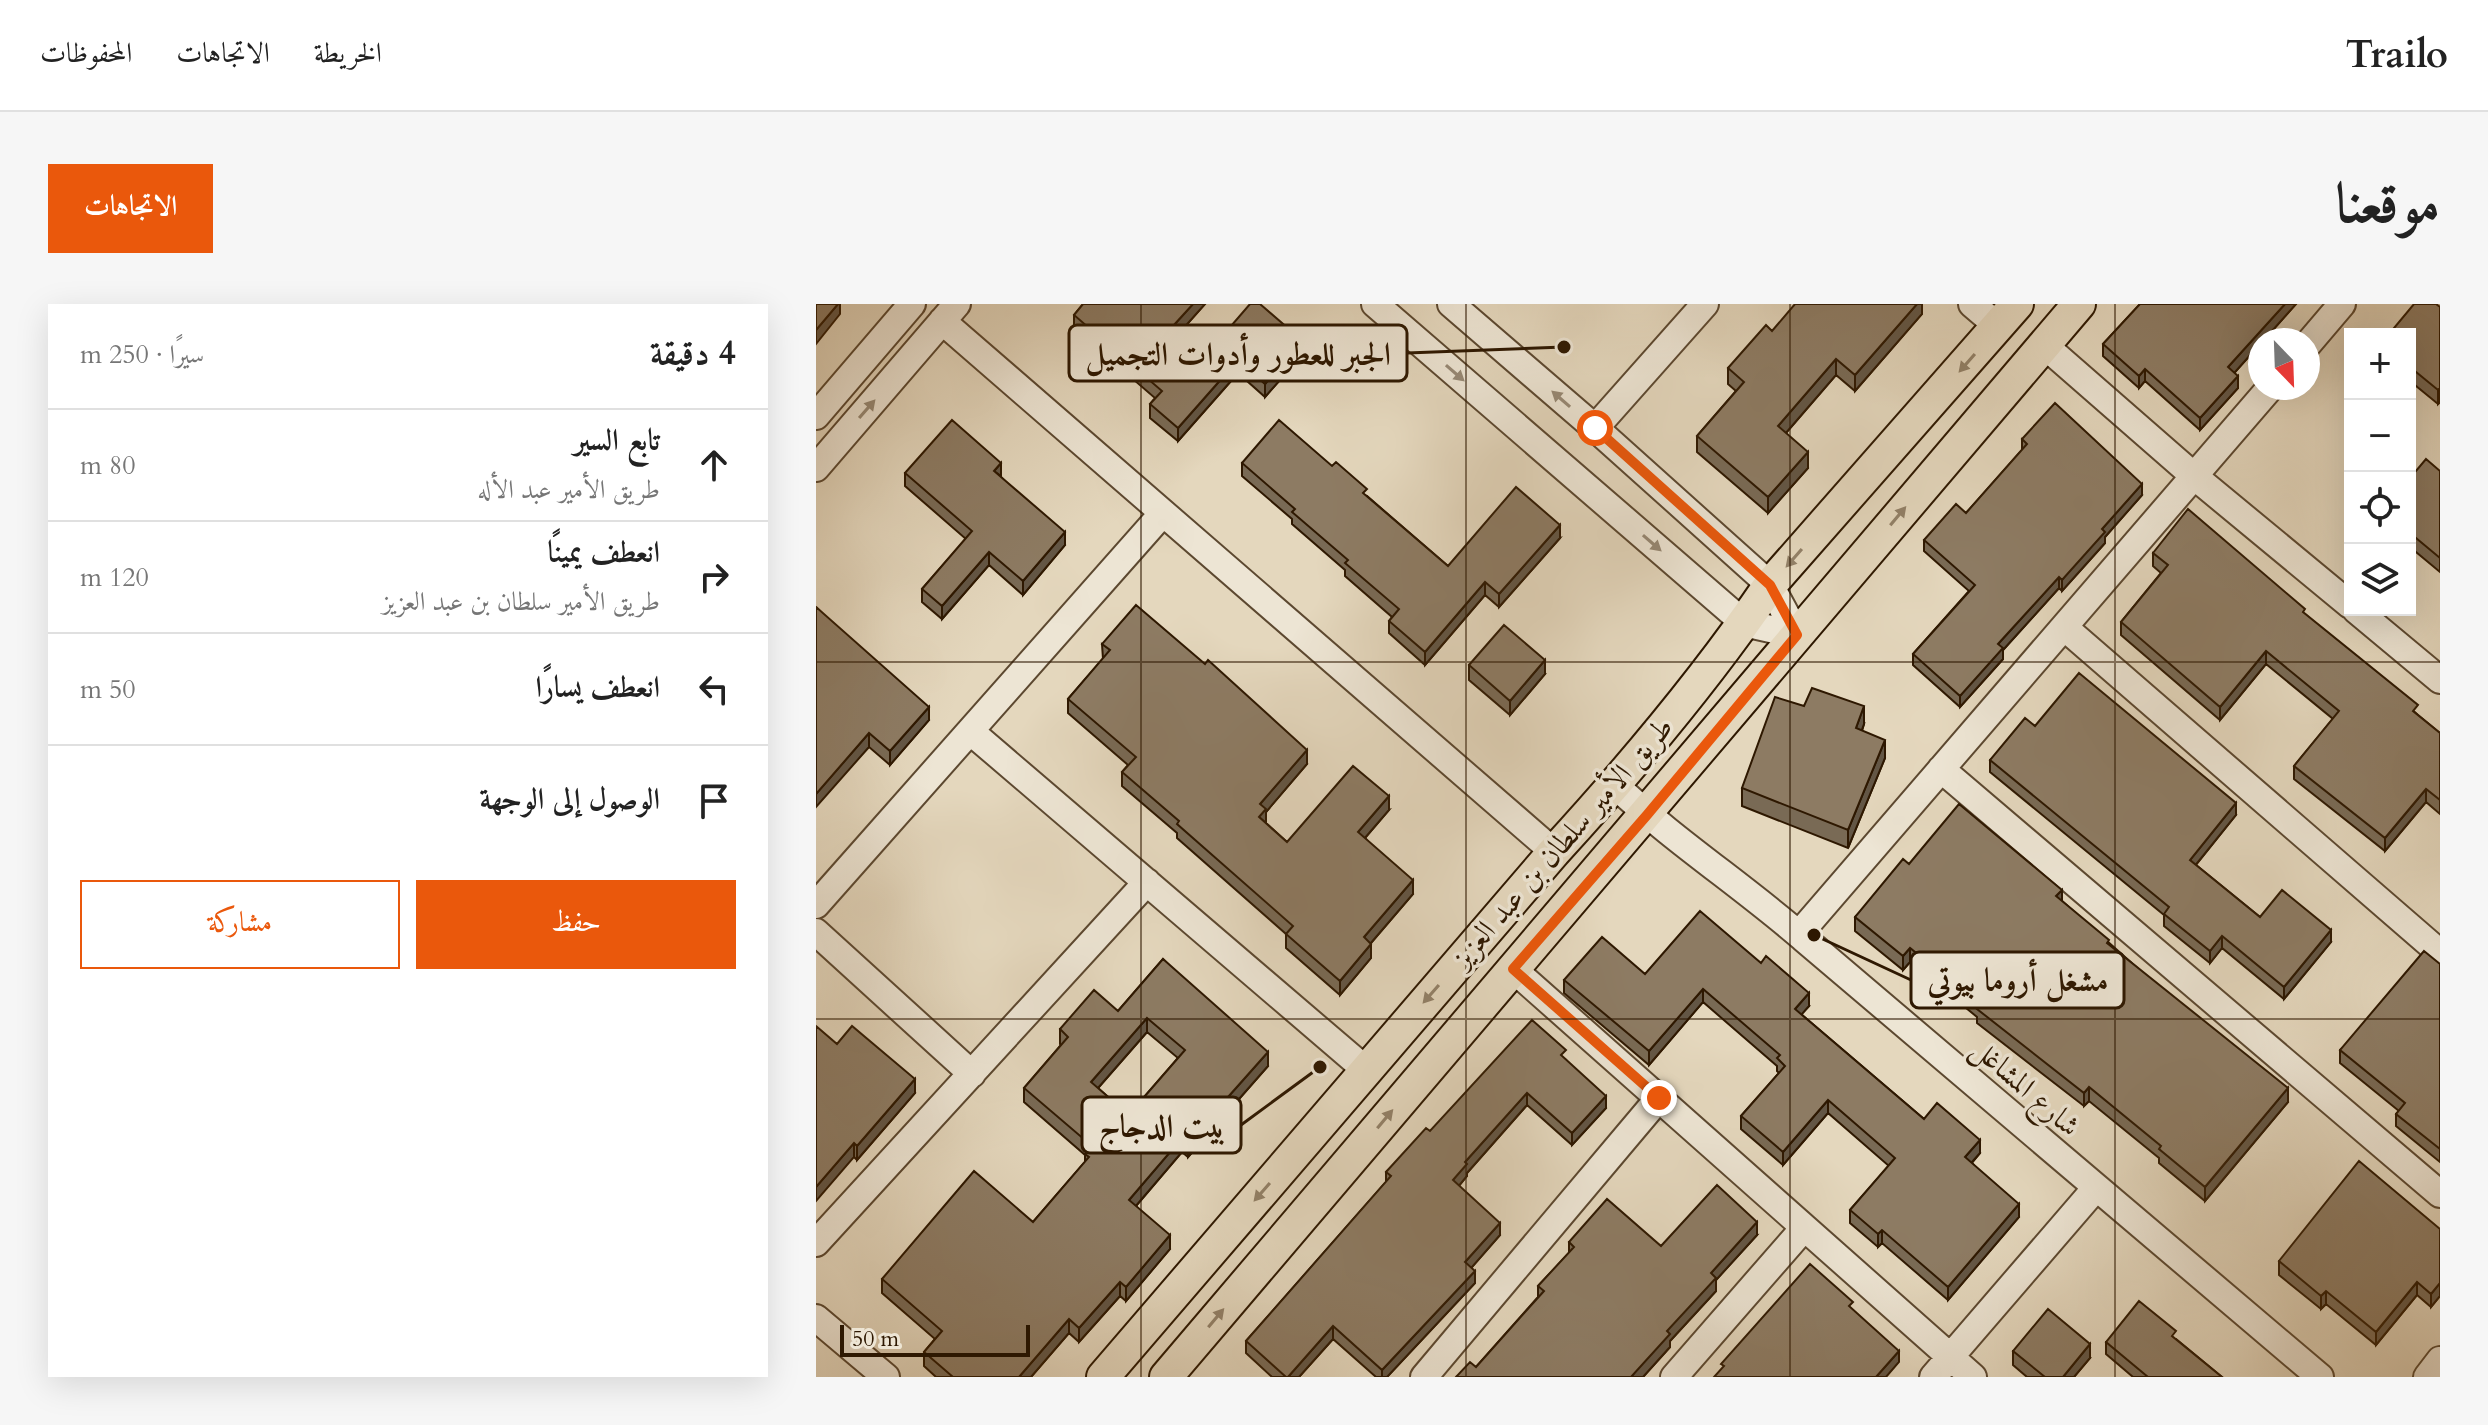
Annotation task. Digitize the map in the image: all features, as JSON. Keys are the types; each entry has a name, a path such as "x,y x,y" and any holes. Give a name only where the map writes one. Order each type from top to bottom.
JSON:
{"main road":[{"name":"طريق الأمير سلطان بن عبد العزيز","path":"1166,1377 2079,304"},
{"name":"طريق الأمير سلطان بن عبد العزيز","path":"1103,1377 1615,785 1744,623 1770,585 2008,316"}],"street":[{"path":"816,416 912,304"},
{"path":"1375,304 1744,623 1797,635"},
{"path":"1451,304 1770,585 1797,635"},
{"path":"1595,428 1705,304"},
{"path":"1972,304 2008,316"},
{"path":"2320,330 2342,304"},
{"path":"816,468 950,313 1163,513 1554,852"},
{"path":"2044,345 2194,476 2344,600"},
{"path":"1799,934 2260,400"},
{"path":"816,905 1163,513"},
{"path":"2363,616 2440,680"},
{"path":"2064,627 2440,953"},
{"path":"970,731 1366,1070"},
{"path":"1941,769 2440,1194"},
{"name":"شارع المشاغل","path":"1615,785 1647,815 1799,934 2095,1189 2320,1377"},
{"path":"816,1243 1147,882"},
{"path":"816,932 972,1074"},
{"path":"1513,969 1804,1228 1941,1367 1973,1377"},
{"path":"1424,1377 1659,1098"},
{"path":"1941,1367 2095,1189"},
{"path":"1674,1377 1804,1228"},
{"path":"816,1318 886,1377"},
{"path":"2427,1377 2440,1360"}],"building":[{"path":"816,304 838,304 816,330"},
{"path":"1083,304 1193,304 1173,326 1206,355 1250,304 1260,304 1303,341 1265,384 1238,360 1178,428 1150,404 1162,391 1074,315"},
{"path":"1795,304 1917,304 1855,375 1836,359 1778,426 1808,452 1768,497 1697,436 1744,382 1728,368 1766,325 1772,331"},
{"path":"2140,304 2285,304 2263,328 2248,328 2248,345 2228,367 2238,376 2200,418 2145,369 2139,376 2103,344"},
{"path":"2414,304 2436,304 2440,307 2438,390 2416,372 2416,328 2394,328"},
{"path":"2055,403 2142,484 2062,580 2059,577 1998,644 2003,648 1960,696 1913,654 1975,585 1924,540 1956,504 1966,513 2027,444 2022,439"},
{"path":"952,420 1001,463 994,471 1065,532 1023,581 989,552 942,606 922,589 972,531 905,473"},
{"path":"1279,420 1332,466 1336,462 1367,489 1363,493 1448,566 1516,487 1560,525 1499,594 1485,582 1425,652 1389,621 1399,609 1345,563 1348,560 1242,463"},
{"path":"2426,459 2440,471 2440,558 2416,538 2416,471"},
{"path":"2188,509 2305,609 2303,612 2418,705 2413,711 2440,733 2440,800 2426,789 2385,838 2294,766 2339,711 2266,651 2220,707 2121,622 2168,565 2153,553"},
{"path":"1136,605 1205,664 1208,660 1307,750 1260,804 1266,809 1259,817 1287,842 1353,766 1389,796 1358,832 1413,880 1364,937 1371,944 1340,981 1286,934 1293,926 1122,772 1136,757 1068,699 1110,650 1102,644"},
{"path":"816,607 929,707 890,751 869,733 816,794"},
{"path":"1504,625 1545,660 1510,701 1469,665"},
{"path":"2079,673 2236,803 2190,860 2260,917 2282,890 2331,930 2284,987 2222,936 2210,951 2164,914 2169,907 1990,760 2025,718 2035,726"},
{"path":"1812,688 1864,706 1856,728 1885,740 1848,830 1742,788 1775,697 1804,706"},
{"path":"1959,804 2062,890 2056,896 2109,940 2107,943 2288,1088 2205,1187 2089,1087 2084,1093 1977,1009 1980,1005 1910,948 1903,956 1855,917 1903,859 1909,864"},
{"path":"1700,911 1761,963 1766,956 1809,993 1795,1009 1924,1119 1937,1103 1980,1140 1965,1157 2019,1204 1948,1287 1882,1230 1878,1234 1850,1210 1895,1158 1828,1100 1783,1152 1741,1116 1785,1066 1777,1058 1780,1055 1703,989 1649,1051 1564,980 1602,937 1645,974"},
{"path":"2424,951 2440,964 2440,1149 2396,1114 2405,1103 2340,1050"},
{"path":"1163,959 1268,1052 1188,1142 1182,1138 1129,1200 1170,1235 1126,1287 1120,1282 1079,1328 1069,1319 1019,1377 953,1377 924,1352 942,1331 882,1279 974,1171 1033,1222 1089,1157 1085,1154 1092,1146 1024,1088 1068,1037 1060,1029 1094,990 1118,1011","holes":["1147,1018 1185,1050 1132,1111 1127,1106 1123,1110 1091,1082"]},
{"path":"1532,1020 1566,1050 1561,1055 1606,1096 1572,1133 1527,1093 1465,1162 1467,1164 1453,1180 1500,1223 1465,1262 1475,1271 1382,1370 1333,1326 1286,1377 1246,1341 1391,1176 1386,1172 1426,1128 1430,1131"},
{"path":"816,1026 837,1044 852,1026 915,1079 857,1146 854,1143 816,1187"},
{"path":"2359,1161 2440,1229 2440,1283 2431,1294 2417,1282 2376,1332 2326,1291 2321,1296 2279,1261"},
{"path":"1717,1185 1757,1222 1711,1273 1716,1278 1667,1331 1670,1334 1631,1377 1456,1377 1470,1362 1476,1367 1544,1291 1538,1286 1574,1247 1569,1242 1607,1199 1661,1246"},
{"path":"1810,1264 1853,1302 1849,1306 1899,1351 1876,1377 1714,1377 1724,1366 1721,1364"},
{"path":"2139,1301 2176,1331 2172,1336 2222,1377 2148,1377 2106,1342"},
{"path":"2048,1309 2090,1344 2063,1377 2045,1377 2013,1351"}],"place":[{"name":"الجبر للعطور وأدوات التجميل","path":"1564,347"},
{"name":"مشغل أروما بيوتي","path":"1814,935"},
{"name":"بيت الدجاج","path":"1320,1067"}],"route":[{"path":"1595,428 1770,585 1797,635 1513,969 1659,1098"}]}
